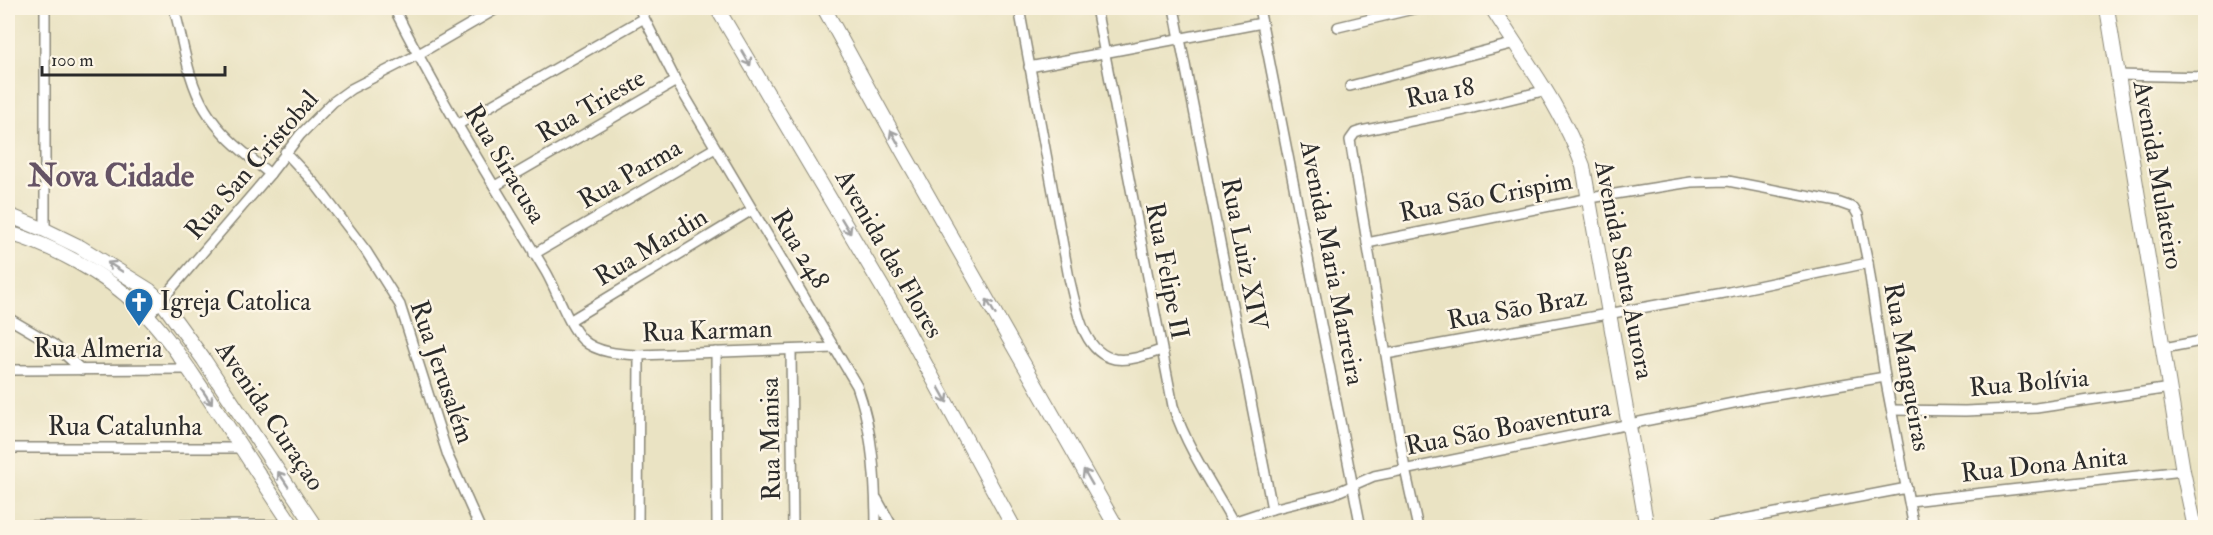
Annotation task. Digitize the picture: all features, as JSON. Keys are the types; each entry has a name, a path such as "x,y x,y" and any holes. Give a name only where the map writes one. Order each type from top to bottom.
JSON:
{"main road":[{"name":"Avenida das Flores","path":"717,8 897,312 1014,528"},
{"path":"825,8 902,150 1117,528"},
{"name":"Avenida Santa Aurora","path":"1492,8 1547,90 1570,134 1582,166 1590,198 1608,313 1647,528"},
{"name":"Avenida Mulateiro","path":"2107,8 2183,471 2198,521"},
{"name":"Avenida Curaçao","path":"8,215 45,230 107,263 149,290 162,302 204,360 316,528"},
{"name":"Avenida Curaçao","path":"8,232 46,247 82,267 124,294 148,316 163,333 243,448 293,526"}],"street":[{"path":"45,8 45,230"},
{"path":"174,8 191,77 204,108 234,144 270,174"},
{"name":"Rua Siracusa","path":"394,8 417,55 555,288 583,340"},
{"name":"Rua San Cristobal","path":"148,316 270,174 300,135 351,88 417,55 498,8"},
{"name":"Rua 248","path":"639,8 676,81 853,378 863,404 876,496 876,528"},
{"path":"1019,8 1069,278 1085,332 1103,356 1117,359 1137,357 1161,350"},
{"name":"Rua Felipe II","path":"1096,8 1173,406 1194,457 1235,525"},
{"name":"Rua Luiz XIV","path":"1174,8 1272,509"},
{"name":"Avenida Maria Marreira","path":"1259,8 1361,528"},
{"path":"1338,27 1417,8"},
{"path":"2203,8 2205,26"},
{"path":"457,125 644,18"},
{"path":"1029,67 1262,23"},
{"path":"1350,86 1515,43"},
{"path":"2117,75 2205,77"},
{"name":"Rua Trieste","path":"495,186 676,81"},
{"name":"Rua 18","path":"1367,243 1349,145 1352,137 1361,131 1465,110 1547,90"},
{"name":"Rua Parma","path":"534,254 715,148"},
{"name":"Rua Jerusalém","path":"285,152 316,185 359,241 400,305 448,456 480,528"},
{"name":"Rua São Crispim","path":"1367,243 1590,198 1691,182 1728,181 1848,205 1854,208 1858,215"},
{"name":"Rua Mardin","path":"571,320 752,210"},
{"name":"Rua Mangueiras","path":"1858,215 1868,263 1885,377 1914,528"},
{"path":"1367,243 1405,469 1418,528"},
{"name":"Rua São Braz","path":"1386,354 1729,292 1868,263"},
{"path":"8,318 54,345 82,370"},
{"name":"Rua Karman","path":"583,340 599,349 639,355 836,348"},
{"path":"2164,348 2205,340"},
{"name":"Rua Manisa","path":"791,350 794,528"},
{"path":"716,352 717,528"},
{"path":"638,528 639,355"},
{"name":"Rua Almeria","path":"8,370 188,369"},
{"name":"Rua São Boaventura","path":"1235,525 1272,509 1333,494 1374,476 1758,398 1885,377"},
{"name":"Rua Bolívia","path":"1892,410 1965,411 2036,408 2170,388"},
{"name":"Rua Catalunha","path":"8,448 243,448"},
{"name":"Rua Dona Anita","path":"1910,501 2183,471"},
{"path":"1698,528 1907,488"},
{"path":"876,496 893,528"},
{"path":"8,526 293,526"}],"place":[{"name":"Igreja Catolica","path":"139,328"}],"district":[{"name":"Nova Cidade","path":"111,176"}]}
